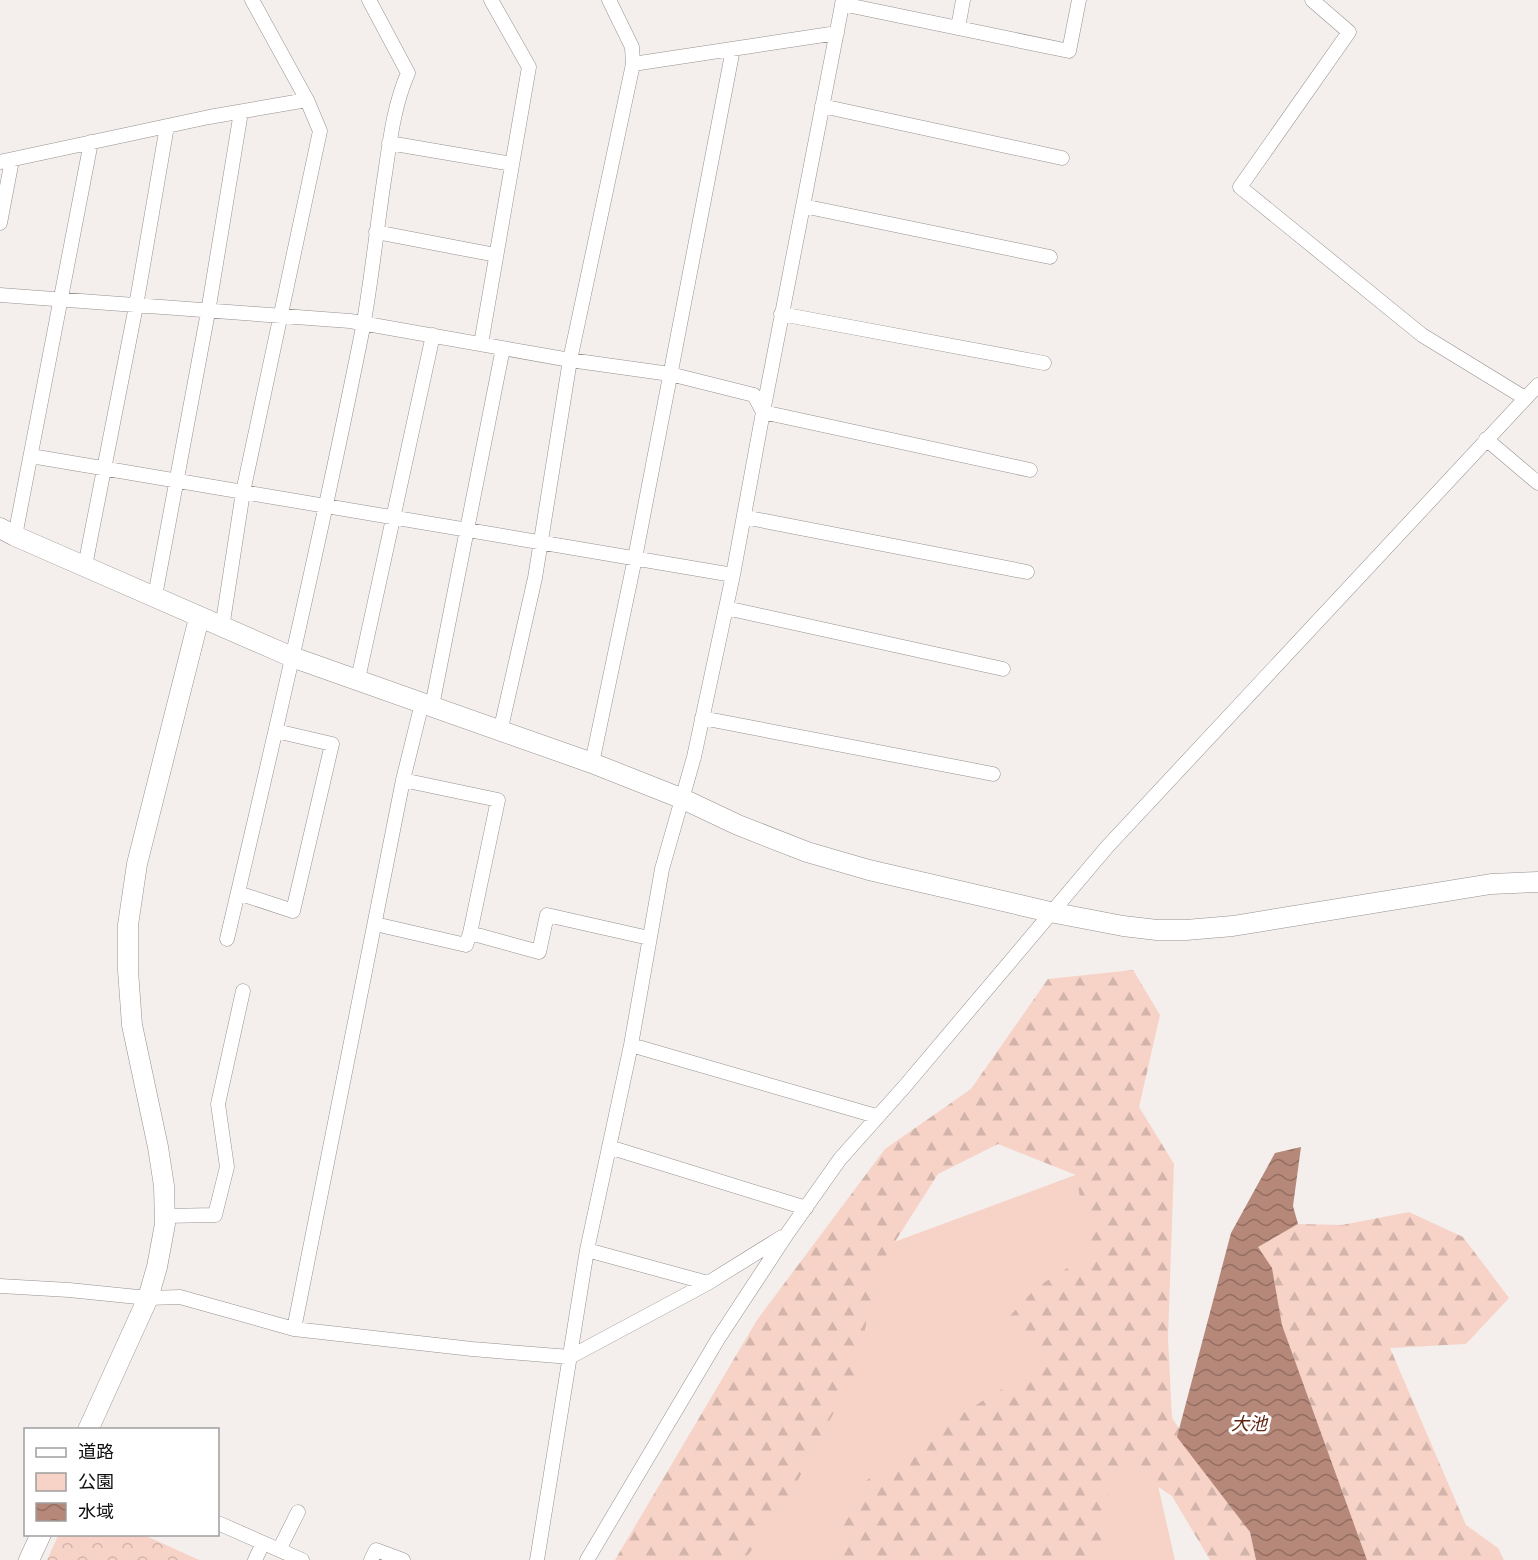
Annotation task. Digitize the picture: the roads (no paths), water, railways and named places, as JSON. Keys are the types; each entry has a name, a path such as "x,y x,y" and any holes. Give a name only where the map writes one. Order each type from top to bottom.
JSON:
{"street":[{"path":"222,628 243,492 320,131 308,100 252,0"},
{"path":"227,939 326,506 363,324 389,143 401,89 408,73 369,0"},
{"path":"481,344 529,67 491,0"},
{"path":"500,732 535,578 570,360 633,64 632,47 609,0"},
{"path":"958,28 963,0"},
{"path":"537,1560 587,1250 631,1045 662,869 683,799 733,575 802,206 843,2 1069,51 1079,0"},
{"path":"1074,28 1090,0"},
{"path":"1312,0 1349,32 1240,187 1422,335 1525,398"},
{"path":"633,64 837,33"},
{"path":"592,764 635,558 733,49"},
{"path":"0,223 6,161 167,126 308,100"},
{"path":"822,106 1062,158"},
{"path":"155,596 208,312 241,112"},
{"path":"86,566 136,306 167,126"},
{"path":"91,142 31,456 7,532 292,657 592,764 683,799 738,825 807,852 868,870 1050,912 1123,926 1157,930 1186,930 1233,926 1491,884 1538,882"},
{"path":"389,143 512,164"},
{"path":"802,206 1050,257"},
{"path":"376,232 496,255"},
{"path":"0,295 363,324 570,360 670,374 754,394 763,412"},
{"path":"782,314 1044,363"},
{"path":"358,680 433,335"},
{"path":"294,1329 404,780 427,705 469,530 503,348"},
{"path":"587,1560 718,1339 787,1234 840,1160 1107,847 1538,385"},
{"path":"763,412 1030,470"},
{"path":"1486,440 1538,483"},
{"path":"31,456 733,575"},
{"path":"744,517 1027,572"},
{"path":"726,608 1003,669"},
{"path":"89,1428 148,1298 157,1267 165,1216 164,1186 158,1147 132,1025 128,925 137,864 199,618"},
{"path":"702,718 993,774"},
{"path":"238,893 293,911 332,744 276,731"},
{"path":"375,924 466,945 498,800 404,780"},
{"path":"470,933 539,952 547,915 649,938"},
{"path":"165,1216 215,1215 227,1167 218,1104 243,991"},
{"path":"631,1045 876,1116"},
{"path":"609,1147 806,1208"},
{"path":"0,1286 148,1298 180,1297 294,1329 472,1349 570,1357 708,1283 787,1234"},
{"path":"587,1250 708,1283"},
{"path":"279,1550 298,1512"},
{"path":"219,1523 302,1560"},
{"path":"29,1560 40,1536"},
{"path":"255,1560 263,1543"},
{"path":"371,1560 376,1550 403,1560"}],"water":[{"name":"大池","path":"1301,1147 1293,1206 1298,1224 1258,1247 1272,1268 1282,1325 1367,1560 1256,1560 1250,1532 1177,1437 1231,1233 1275,1153"}]}
